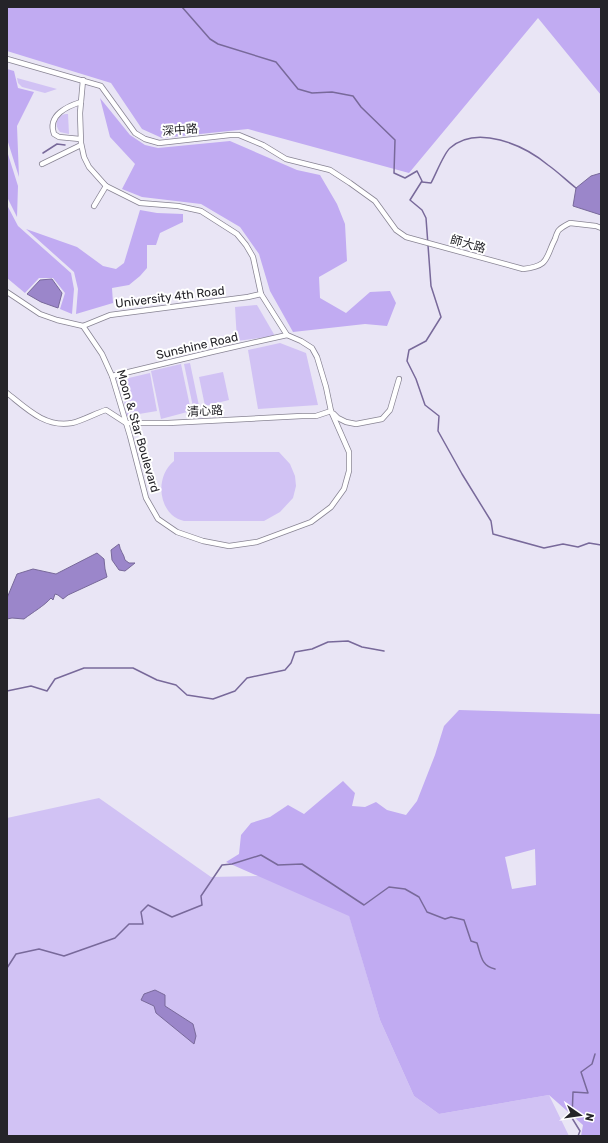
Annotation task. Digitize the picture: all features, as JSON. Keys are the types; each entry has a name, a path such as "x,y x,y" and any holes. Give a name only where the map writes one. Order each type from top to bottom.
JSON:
{"street":[{"name":"深中路","path":"7,59 101,86 135,133 145,139 159,143 239,135 263,145 286,159 330,170"},
{"path":"83,82 80,113 80,139 84,158 89,167 106,186 140,203 178,206 201,211 237,234 246,245 253,258 261,294 287,335"},
{"path":"80,139 59,137 54,134 53,125 55,118 61,111 81,102"},
{"path":"42,164 81,145"},
{"name":"師大路","path":"330,170 341,176 375,202 396,230 406,237 523,270 541,264 549,256 559,230 570,223 601,228"},
{"path":"94,206 106,186"},
{"path":"7,292 40,314 57,320 83,326"},
{"name":"University 4th Road","path":"83,326 110,315 261,294"},
{"name":"Moon & Star Boulevard","path":"83,326 102,354 112,376 146,498 158,519 177,532 203,541 229,546 257,542 311,522 331,506 344,489 349,471 349,452 332,411 317,357 312,348 287,335"},
{"name":"Sunshine Road","path":"112,376 287,335"},
{"path":"332,411 342,420 356,424 382,419 390,410 400,379"},
{"path":"7,393 42,419 59,424 73,422 106,410 126,423"},
{"name":"清心路","path":"126,423 168,423 316,416 332,411"}],"shaded area":[{"path":"7,7 601,7 601,95 538,18 409,173 248,129 162,138 142,129 111,83 7,51"},
{"path":"7,69 14,71 18,88 34,92 17,126 19,177 7,139"},
{"path":"17,78 57,89 45,93 22,87 18,83"},
{"path":"100,98 130,135 145,145 158,148 230,141 297,170 320,175 337,204 345,224 347,261 319,277 320,298 346,313 370,292 390,291 396,303 387,326 365,324 293,332 270,291 259,254 240,227 201,204 142,197 122,189 135,164 110,137"},
{"path":"65,114 68,114 69,134 60,132 57,127 58,119"},
{"path":"7,151 18,186 17,217 7,197"},
{"path":"601,173 601,215 573,206 576,188 591,176"},
{"path":"7,205 18,226 71,273 74,289 72,314 60,309 65,293 53,278 39,278 25,293 7,278"},
{"path":"140,210 157,213 183,214 183,222 160,233 156,245 147,245 147,268 129,285 112,288 113,303 76,314 78,289 74,272 26,229 77,247 103,266 116,269 124,263"},
{"path":"52,279 62,293 58,308 41,302 27,294 40,280"},
{"path":"257,305 275,336 237,341 235,307"},
{"path":"280,343 306,353 318,405 258,409 248,350"},
{"path":"190,363 199,406 193,407 184,364"},
{"path":"181,364 191,411 161,419 151,371"},
{"path":"223,372 229,400 205,406 199,377"},
{"path":"150,373 157,411 127,416 120,380"},
{"path":"174,452 279,452 290,464 295,476 296,486 293,498 280,512 264,521 184,521 173,516 167,509 162,495 162,480 169,466 174,461"},
{"path":"119,544 125,560 129,563 135,563 125,571 119,570 112,560 111,550"},
{"path":"97,553 104,559 107,577 68,595 63,599 55,594 53,600 51,598 24,619 7,619 7,598 17,574 33,569 56,574"},
{"path":"459,710 601,714 601,1136 581,1136 583,1125 549,1095 439,1114 414,1096 380,1020 349,916 226,862 239,854 241,835 251,823 270,817 288,805 304,814 343,781 355,793 352,806 365,807 376,802 387,810 406,815 417,801 435,755 444,726","holes":["535,849 536,885 512,889 505,857"]},
{"path":"99,798 211,877 303,875 349,915 380,1020 414,1096 439,1114 549,1095 569,1136 7,1136 7,818"},
{"path":"155,990 165,995 165,1006 193,1024 196,1036 194,1044 156,1013 154,1006 141,1000 144,994"}],"waterway":[{"path":"182,7 210,39 218,44 276,62 298,89 312,93 332,92 353,96 361,107 395,140 394,173 405,178 417,171 422,181 410,200 422,210 426,218 431,286 441,317 426,341 409,350 407,361 416,379 425,405 439,416 438,431 491,521 493,534 544,548 563,544 578,547 589,543 601,545"},
{"path":"422,182 431,183 442,159 450,148 461,141 473,138 487,138 500,140 526,151 552,168 576,188"},
{"path":"43,153 57,144 65,145"},
{"path":"7,691 31,686 47,691 55,679 84,668 133,668 157,680 176,685 187,695 213,699 235,691 247,678 285,670 291,663 295,652 312,649 328,642 348,641 362,647 384,651"},
{"path":"7,968 16,954 39,949 64,956 115,938 129,924 143,924 141,912 148,905 172,917 202,905 201,896 222,865 232,864 261,855 278,865 302,864 364,905 389,887 405,889 419,897 427,912 445,919 451,917 464,920 471,941 477,943 484,963 490,968 495,969"},
{"path":"578,1136 580,1131 572,1118 573,1092 588,1093 581,1072 592,1064 595,1054"}]}
